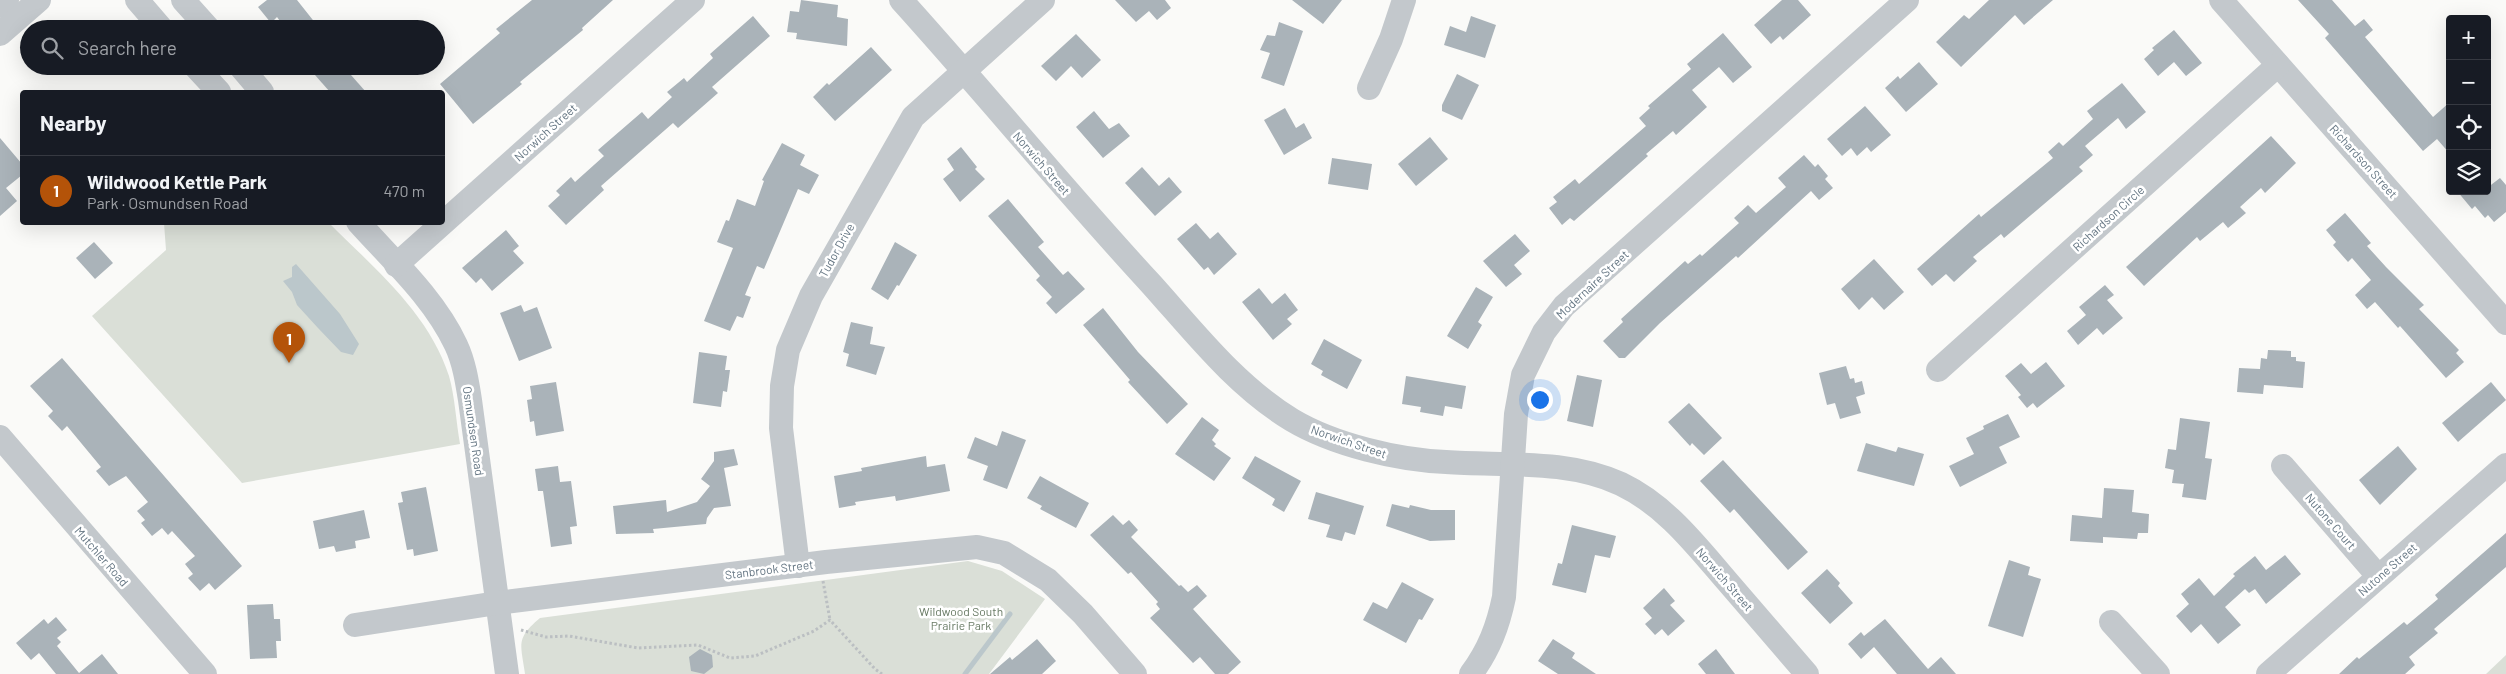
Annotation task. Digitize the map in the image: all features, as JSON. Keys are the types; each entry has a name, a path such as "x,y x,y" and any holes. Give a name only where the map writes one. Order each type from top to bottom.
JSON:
{"street":[{"path":"0,6 7,0"},
{"path":"0,34 39,0"},
{"path":"137,0 154,20"},
{"path":"183,0 201,20"},
{"name":"Norwich Street","path":"445,221 694,0"},
{"name":"Norwich Street","path":"901,0 1090,217 1237,379 1293,421 1331,438 1396,456 1444,462 1514,464 1572,469 1598,475 1623,485 1652,503 1678,525 1807,674"},
{"name":"Tudor Drive","path":"809,564 781,428 782,386 788,350 811,296 912,117 1043,0"},
{"path":"1369,88 1391,39 1404,0"},
{"name":"Modernaire Street","path":"1471,674 1481,661 1499,625 1504,597 1516,414 1523,375 1544,332 1564,306 1907,0"},
{"name":"Richardson Street","path":"2221,0 2506,323"},
{"name":"Richardson Circle","path":"1938,370 2278,65"},
{"path":"203,75 216,90"},
{"path":"248,75 260,90"},
{"name":"Osmundsen Road","path":"361,225 424,296 447,328 463,363 470,400 506,674"},
{"name":"Norwich Street","path":"396,265 441,225"},
{"name":"Mutchler Road","path":"0,437 205,674"},
{"name":"Nutone Street","path":"2268,674 2506,465"},
{"name":"Nutone Court","path":"2283,466 2378,576"},
{"name":"Stanbrook Street","path":"355,625 498,603 809,564 977,548 1004,554 1048,580 1082,614 1135,674"},
{"path":"2110,622 2158,674"}],"path":[{"path":"809,564 830,620 875,669 882,674"},
{"path":"502,635 524,629 546,636 569,636 638,648 698,645 730,658 755,656 814,631 830,620"}],"green space":[{"path":"164,225 331,225 398,293 428,332 440,353 449,376 460,444 242,483 92,316 166,250"},
{"name":"Wildwood South Prairie Park","path":"968,561 1002,571 1045,599 989,674 525,674 521,649 523,637 540,618"},
{"path":"2506,655 2506,674 2486,674"}],"shaded area":[{"path":"296,264 340,314 359,344 353,355 341,352 297,305 292,292 283,281 292,277 292,267"}],"building":[{"path":"267,0 297,0 313,20 279,20 277,17 274,20 269,20 258,7"},
{"path":"532,0 613,0 582,28 583,30 473,124 440,84 500,33 496,29"},
{"path":"801,0 838,5 837,17 848,19 847,46 796,39 797,33 787,32 790,11 799,12"},
{"path":"1115,0 1165,0 1171,8 1157,20 1149,11 1136,22"},
{"path":"1292,0 1342,0 1323,24"},
{"path":"1782,0 1798,0 1811,15 1783,40 1780,36 1771,44 1754,25"},
{"path":"1989,0 2053,0 2024,25 2015,15 1961,67 1936,42 1964,15 1969,19"},
{"path":"2298,0 2332,0 2355,26 2364,19 2373,30 2365,37 2433,117 2446,106 2446,149 2437,139 2423,151 2325,38 2329,34"},
{"path":"753,16 770,36 712,87 718,93 678,128 673,123 601,186 604,190 566,225 548,206 560,195 556,191 571,177 575,182 604,156 598,150 642,112 648,119 672,97 667,92 684,78 687,82 713,58 710,54"},
{"path":"1471,16 1496,25 1485,58 1444,45 1450,26 1466,32"},
{"path":"1279,22 1303,31 1284,86 1261,78 1270,53 1260,50 1267,35 1275,36"},
{"path":"2174,30 2202,63 2186,76 2174,62 2158,76 2144,59 2154,50 2152,48"},
{"path":"1723,33 1752,67 1733,83 1719,67 1692,90 1707,107 1676,135 1673,131 1646,154 1648,156 1574,221 1570,218 1562,225 1549,208 1557,202 1553,197 1575,179 1579,184 1646,126 1639,118 1650,108 1648,106 1691,69 1687,64"},
{"path":"1076,34 1101,60 1082,78 1071,66 1056,81 1041,66"},
{"path":"871,47 892,70 835,121 813,97"},
{"path":"1919,62 1938,84 1906,112 1885,88 1898,76 1900,79"},
{"path":"1457,74 1479,85 1462,120 1442,111 1442,105"},
{"path":"315,75 351,75 364,90 328,90"},
{"path":"2122,83 2146,112 2126,129 2118,118 2085,146 2093,155 2079,167 2083,171 2004,238 2001,234 1973,257 1977,261 1954,282 1946,274 1932,286 1917,269 1979,214 1981,217 2053,158 2048,152 2059,142 2063,146 2093,119 2087,111"},
{"path":"1865,106 1891,135 1871,152 1867,147 1857,156 1851,148 1842,156 1827,139"},
{"path":"1285,108 1296,128 1304,123 1312,138 1284,155 1264,120"},
{"path":"1094,111 1109,129 1119,123 1130,136 1103,158 1076,127"},
{"path":"2271,136 2296,163 2265,193 2261,188 2240,207 2246,213 2228,228 2223,222 2200,241 2197,237 2144,286 2126,267"},
{"path":"1430,137 1448,159 1416,186 1398,164"},
{"path":"0,138 20,162 20,177 6,188 17,201 0,216"},
{"path":"782,143 805,155 800,165 819,175 809,194 798,189 764,269 757,266 745,295 751,297 743,318 737,316 730,331 704,321 733,248 717,242 726,220 729,221 737,199 755,206 764,181 762,180"},
{"path":"961,147 977,167 975,169 985,179 960,202 943,179 954,170 947,159"},
{"path":"1804,155 1815,167 1818,164 1828,176 1825,179 1833,188 1819,200 1811,191 1738,258 1736,256 1660,323 1625,358 1619,358 1603,341 1623,322 1621,319 1685,261 1688,264 1700,254 1702,256 1739,223 1734,218 1748,205 1756,213 1786,187 1778,178"},
{"path":"1332,158 1372,164 1368,190 1328,184"},
{"path":"1142,167 1159,186 1169,177 1182,192 1155,216 1125,183"},
{"path":"2500,178 2506,185 2506,212 2494,222 2488,215 2485,218 2475,206 2472,209 2460,195 2491,195 2491,185"},
{"path":"1008,199 1044,242 1038,247 1063,275 1068,271 1085,289 1056,314 1046,303 1052,297 1036,280 1040,276 988,216"},
{"path":"2345,213 2371,243 2367,246 2424,305 2419,309 2459,350 2456,353 2464,362 2446,378 2400,326 2398,328 2375,302 2367,309 2355,295 2371,280 2352,258 2348,262 2333,245 2336,242 2326,230"},
{"path":"1196,223 1210,239 1218,232 1237,254 1214,275 1208,267 1204,270 1177,239"},
{"path":"506,230 519,246 513,251 524,263 492,291 481,278 476,283 462,268"},
{"path":"1515,234 1530,251 1514,265 1522,274 1506,287 1483,261"},
{"path":"94,242 113,263 95,279 76,258"},
{"path":"895,242 917,255 899,286 897,285 888,300 871,289"},
{"path":"1874,259 1904,292 1884,310 1872,297 1859,310 1841,289"},
{"path":"2105,285 2114,295 2107,300 2123,318 2103,335 2097,328 2078,345 2067,331 2086,315 2079,307"},
{"path":"1476,287 1493,297 1478,322 1482,325 1468,349 1447,336"},
{"path":"1259,288 1272,304 1285,293 1298,310 1287,319 1292,324 1273,340 1242,302"},
{"path":"521,305 524,312 537,307 552,348 519,361 500,313"},
{"path":"1103,308 1138,352 1188,404 1167,424 1128,382 1130,380 1083,325"},
{"path":"851,322 873,327 870,344 885,347 876,375 846,366 849,354 843,352"},
{"path":"1324,339 1362,360 1347,389 1321,375 1323,371 1311,364"},
{"path":"2268,350 2291,351 2291,357 2296,357 2296,361 2305,362 2303,388 2264,385 2263,394 2237,392 2239,368 2260,369 2261,358 2267,359"},
{"path":"699,352 727,356 725,370 730,370 727,392 723,391 721,407 693,403"},
{"path":"62,358 242,566 215,590 209,583 200,591 188,578 193,574 185,564 195,556 172,531 168,535 162,528 152,536 141,523 145,520 137,511 148,502 126,476 109,486 96,471 101,467 67,426 62,431 48,416 53,411 30,386"},
{"path":"2046,362 2065,386 2037,408 2033,403 2027,408 2018,397 2021,395 2005,376 2021,363 2031,374"},
{"path":"1846,366 1850,379 1854,378 1855,383 1862,381 1865,394 1856,397 1861,413 1840,419 1835,403 1827,405 1819,373"},
{"path":"1577,375 1602,380 1593,427 1567,421"},
{"path":"1406,376 1466,386 1462,409 1445,406 1443,416 1420,412 1421,407 1402,404"},
{"path":"556,382 564,431 536,436 534,421 530,422 527,400 532,399 530,386"},
{"path":"2491,382 2506,400 2458,442 2442,423"},
{"path":"1689,403 1722,438 1704,455 1692,443 1690,446 1668,422"},
{"path":"2008,414 2020,437 1999,447 2007,463 1960,487 1949,466 1974,454 1966,438 1984,429 1983,426"},
{"path":"1202,417 1219,430 1212,440 1216,444 1214,446 1231,458 1214,481 1175,454"},
{"path":"2180,418 2210,422 2205,458 2212,459 2206,500 2182,497 2184,484 2172,483 2174,470 2165,468 2168,449 2176,450"},
{"path":"1002,431 1026,440 1007,489 983,480 988,466 967,458 975,437 997,446"},
{"path":"1866,443 1896,452 1898,447 1924,454 1914,486 1857,471"},
{"path":"2398,446 2417,469 2380,505 2359,480"},
{"path":"734,449 738,465 724,468 731,506 714,508 707,518 706,524 653,529 654,533 616,534 613,506 666,500 667,512 697,502 710,486 701,479 714,461 714,452"},
{"path":"926,456 927,467 945,464 950,491 896,501 895,496 855,502 856,505 839,508 834,476 862,471 861,468"},
{"path":"1255,456 1301,481 1284,512 1272,505 1275,499 1242,478"},
{"path":"1723,460 1808,552 1788,570 1734,509 1730,513 1700,481"},
{"path":"558,466 560,482 571,481 577,526 570,527 572,544 551,547 543,491 538,491 535,469"},
{"path":"1040,476 1089,503 1076,528 1040,509 1042,506 1027,498"},
{"path":"426,487 438,551 414,556 413,549 407,550 398,503 403,502 401,492"},
{"path":"2104,488 2134,490 2132,512 2149,514 2148,533 2138,533 2137,539 2103,537 2103,543 2070,541 2072,515 2102,518"},
{"path":"1316,492 1364,506 1355,535 1345,532 1342,541 1326,537 1330,525 1308,519"},
{"path":"1392,504 1409,508 1410,505 1431,510 1455,510 1455,540 1430,541 1386,526"},
{"path":"364,510 370,538 355,541 356,548 336,552 334,546 319,549 313,521"},
{"path":"1113,515 1123,525 1129,520 1138,530 1131,537 1179,586 1181,585 1188,592 1197,585 1207,596 1193,609 1241,662 1228,674 1215,674 1200,657 1193,663 1150,618 1160,609 1156,604 1158,602 1131,572 1128,574 1090,535"},
{"path":"1572,525 1616,536 1610,558 1595,555 1586,593 1552,585 1558,563 1562,564"},
{"path":"2506,533 2506,567 2434,629 2438,633 2409,657 2415,665 2405,674 2339,674 2357,657 2359,659 2404,622 2407,625 2438,599 2435,595"},
{"path":"2285,555 2301,574 2266,604 2255,589 2249,593 2245,589 2225,607 2241,625 2218,644 2201,624 2191,633 2176,616 2189,604 2181,594 2199,578 2214,596 2235,576 2233,574 2255,556 2266,570"},
{"path":"2009,560 2030,567 2028,575 2041,579 2023,637 1988,626"},
{"path":"1827,569 1840,583 1838,586 1853,603 1830,624 1801,593"},
{"path":"1402,582 1434,599 1422,620 1419,619 1406,643 1363,620 1373,602 1387,609"},
{"path":"1664,588 1675,601 1670,605 1685,621 1668,636 1662,629 1655,635 1645,624 1652,618 1643,608"},
{"path":"273,604 274,619 280,619 281,641 276,641 277,658 250,659 247,605"},
{"path":"56,617 67,630 57,638 61,642 57,646 79,673 102,654 118,674 56,674 39,653 31,660 16,643 44,619 48,624"},
{"path":"1885,619 1928,669 1941,657 1956,674 1897,674 1874,647 1861,659 1848,644 1861,632 1864,636"},
{"path":"1037,639 1056,661 1042,674 990,674 1010,657 1012,660"},
{"path":"1553,639 1575,653 1572,658 1596,674 1558,674 1538,661"},
{"path":"700,649 712,655 713,667 704,674 691,671 689,657"},
{"path":"1716,649 1735,674 1706,674 1698,664"}],"waterway":[{"path":"965,674 1010,614"}],"place":[{"name":"Wildwood Kettle Park","path":"289,363"}]}
